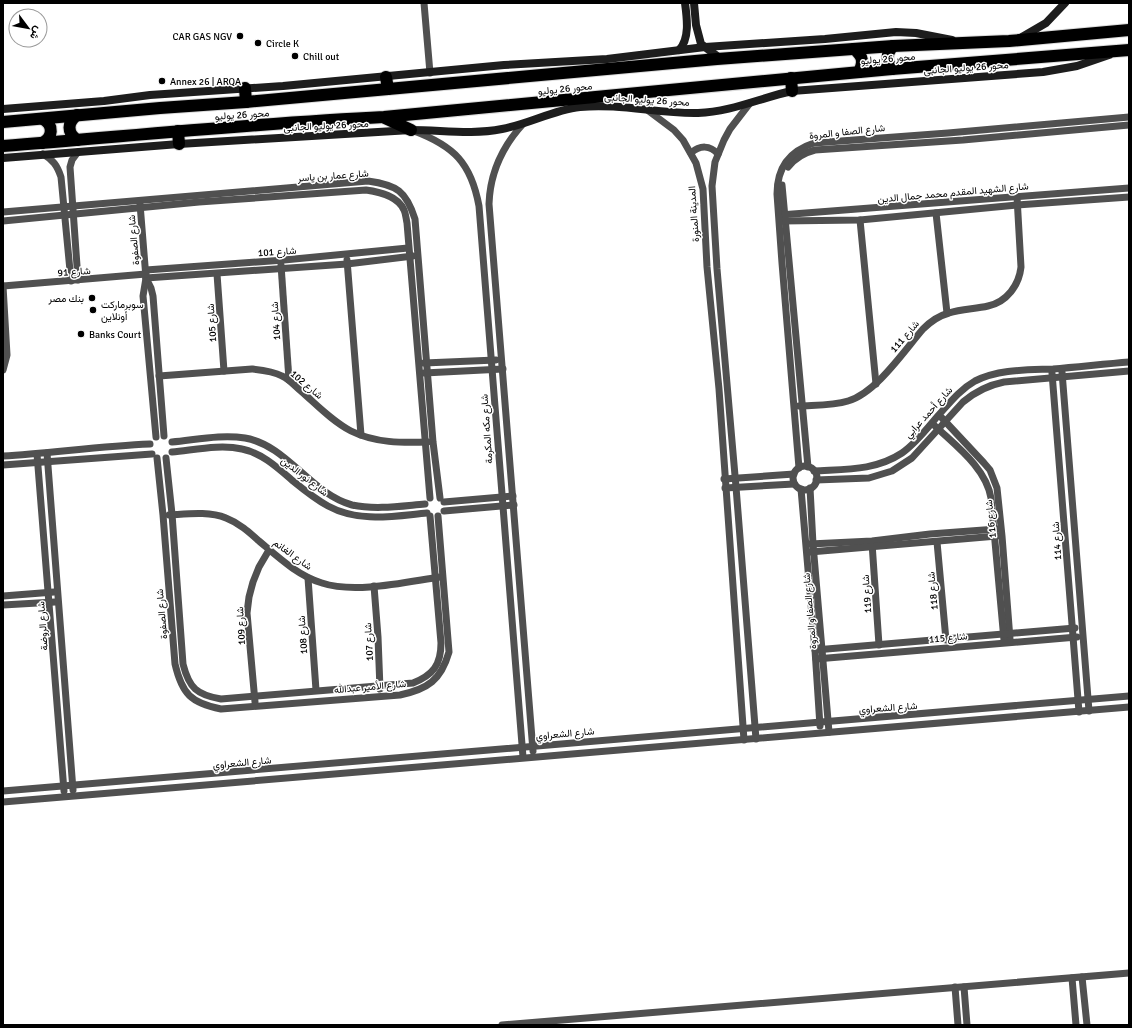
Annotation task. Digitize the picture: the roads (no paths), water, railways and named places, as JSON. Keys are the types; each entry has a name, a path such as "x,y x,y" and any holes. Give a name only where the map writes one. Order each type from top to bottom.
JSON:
{"highway":[{"name":"محور 26 يوليو","path":"3,122 246,102 721,59 893,46 1009,41 1129,30"},
{"path":"892,69 888,64 887,57 888,51 893,46"},
{"path":"854,49 859,53 862,59 862,66 859,72"},
{"name":"محور 26 يوليو","path":"3,146 42,149 77,146 178,131 309,121 384,118 892,69 1126,52"},
{"path":"386,76 388,89"},
{"path":"791,78 792,91"},
{"path":"245,88 246,102"},
{"path":"77,115 73,118 69,126 70,134 77,146"},
{"path":"384,118 412,130"},
{"path":"42,149 51,131 49,124 43,119"},
{"path":"178,131 179,144"}],"street":[{"path":"424,3 430,73"},
{"path":"679,50 684,44 686,26 685,3"},
{"path":"694,3 699,38 704,47 721,59"},
{"path":"1009,41 1038,29 1054,16 1065,3"},
{"path":"686,26 696,24"},
{"path":"3,109 104,101 150,95 430,73 504,65 645,56 704,47 788,42 901,32 926,34 961,42"},
{"name":"محور 26 يوليو الجانبى","path":"77,146 179,144 412,130 473,132 501,129 523,124 556,112 579,107 597,106 682,113 700,113 724,110 776,94 792,91 1060,70 1126,52"},
{"path":"750,103 730,130 718,154 713,174 712,186 717,267 736,478 756,739"},
{"name":"المدينة المنورة","path":"646,109 674,130 691,153 700,176 719,389 724,479 744,740"},
{"name":"شارع الصفا و المروة","path":"807,149 814,143 1129,117"},
{"name":"شارع مكه المكرمة","path":"523,124 506,147 494,171 489,195 534,757"},
{"name":"شارع الصفا و المروة","path":"796,471 794,407 780,178 785,163 792,154 807,149 928,143 1129,125"},
{"name":"شارع مكه المكرمة","path":"412,130 441,143 454,153 471,177 476,191 482,232 502,506 523,757"},
{"path":"927,134 928,143"},
{"path":"74,281 73,215 70,167 77,146"},
{"path":"691,153 700,148 706,147 713,149 718,154"},
{"path":"3,158 42,149 58,167 61,177 64,216 74,281"},
{"name":"شارع عمار بن ياسر","path":"3,221 140,208 198,199 278,192 354,182 368,181 385,183 400,191 410,204 415,219 433,442 442,500 435,514"},
{"path":"354,182 354,191"},
{"name":"شارع الشهيد المقدم محمد جمال الدين","path":"782,218 1129,188"},
{"name":"شارع عمار بن ياسر","path":"278,192 366,190 381,192 394,199 404,210 407,223 420,373 427,501 435,514"},
{"name":"شارع 111","path":"794,407 834,404 861,396 876,384 931,321 947,313 995,304 1007,297 1015,286 1021,267 1017,197"},
{"name":"شارع الشهيد المقدم محمد جمال الدين","path":"782,218 860,220 1017,205 1129,197"},
{"name":"شارع عمار بن ياسر","path":"3,212 140,200 198,199"},
{"name":"شارع الصفوة","path":"140,200 146,274 143,296 156,437"},
{"path":"936,213 947,313"},
{"name":"شارع الصفا و المروة","path":"782,218 811,469"},
{"path":"860,220 876,384"},
{"path":"482,232 491,230"},
{"name":"شارع 101","path":"146,274 408,248"},
{"path":"346,255 361,435"},
{"name":"شارع 101","path":"146,274 217,274 347,264 417,256"},
{"name":"شارع 104","path":"280,261 289,380"},
{"path":"707,267 717,267"},
{"path":"484,271 494,270"},
{"name":"شارع الصفوة","path":"146,274 153,296 164,436"},
{"name":"شارع 91","path":"3,286 146,274"},
{"name":"شارع 105","path":"217,274 224,371"},
{"path":"3,286 7,355 3,370"},
{"path":"487,301 497,300"},
{"path":"488,316 498,315"},
{"path":"419,364 502,359"},
{"name":"شارع أحمد عرابي","path":"811,469 866,468 891,460 903,453 913,444 958,393 985,376 1006,372 1129,362"},
{"name":"شارع 114","path":"1062,368 1089,711"},
{"name":"شارع 102","path":"159,376 252,369 264,370 289,380 330,417 361,435 373,440 387,442 433,442"},
{"path":"420,373 503,369"},
{"name":"شارع 114","path":"1052,369 1079,712"},
{"name":"شارع أحمد عرابي","path":"816,480 869,478 892,471 912,458 963,402 987,387 1004,382 1129,371"},
{"path":"719,389 727,389"},
{"name":"شارع 116","path":"939,415 990,470 997,488 1002,536 1007,638"},
{"name":"شارع 116","path":"932,423 976,466 985,480 991,498 1007,638"},
{"path":"3,465 155,456 166,458 172,452 173,447 169,438 164,436 156,437 150,444 150,449 155,456"},
{"name":"شارع نور الدين","path":"172,442 225,437 245,438 265,444 333,497 351,504 370,508 427,501 435,496 442,500"},
{"path":"3,456 120,445 150,444"},
{"name":"شارع نور الدين","path":"172,452 224,447 242,449 259,454 328,507 348,514 370,518 435,514 514,505"},
{"name":"شارع الروضة","path":"47,453 73,796"},
{"name":"شارع الروضة","path":"37,454 50,602 64,797"},
{"name":"شارع الصفوة","path":"155,456 163,515 175,664 179,682 189,696 204,705 221,709 256,706"},
{"name":"شارع الصفوة","path":"166,458 172,514 181,634 187,678 195,689 207,697 221,699 255,697"},
{"path":"284,473 292,465"},
{"path":"724,479 811,469 816,480 815,484 806,490 801,489 794,484 725,488"},
{"path":"794,484 796,471"},
{"path":"1062,485 1070,484"},
{"name":"شارع الصفا و المروة","path":"810,488 819,650"},
{"name":"شارع الصفا و المروة","path":"801,489 806,548 829,732"},
{"path":"442,500 513,496"},
{"name":"شارع الغانم","path":"163,515 208,514 227,518 244,528 296,571 323,584 339,587 374,586 444,576"},
{"name":"شارع الأمير عبدالله","path":"255,697 413,683 432,673 438,664 450,652 444,576 435,514"},
{"name":"شارع الأمير عبدالله","path":"256,706 415,692 428,686 438,677 446,665 441,654 436,578 435,514"},
{"path":"806,548 814,544 937,542 994,533 1001,528"},
{"path":"806,548 814,552 930,534 994,533 1002,536"},
{"name":"شارع 118","path":"937,542 946,640"},
{"name":"شارع 119","path":"872,544 879,644"},
{"name":"شارع 109","path":"256,706 247,613 253,582 259,567 269,550"},
{"path":"508,570 519,569"},
{"name":"شارع 108","path":"308,578 314,701"},
{"name":"شارع 107","path":"374,586 378,637 380,696"},
{"path":"3,596 58,591"},
{"path":"3,605 59,602"},
{"path":"735,614 747,612"},
{"name":"شارع 115","path":"820,658 1007,638 1082,628"},
{"name":"شارع 115","path":"819,650 879,644 946,640 1082,636"},
{"name":"شارع الصفا و المروة","path":"820,658 820,733"},
{"path":"329,690 331,694 330,700"},
{"name":"شارع الشعراوي","path":"3,791 1129,696"},
{"name":"شارع الشعراوي","path":"3,802 1129,707"},
{"path":"502,1025 579,1022 955,987 1129,973"},
{"path":"1082,977 1087,1025"},
{"path":"1072,978 1076,1025"},
{"path":"955,987 958,1025"},
{"path":"964,987 967,1025"}],"place":[{"name":"CAR GAS NGV","path":"240,36"},
{"name":"Circle K","path":"258,43"},
{"name":"Chill out","path":"295,56"},
{"name":"Annex 26 | ARQA","path":"162,81"},
{"name":"بنك مصر","path":"92,298"},
{"name":"سوبرماركت أونلاين","path":"93,310"},
{"name":"Banks Court","path":"81,334"}]}
